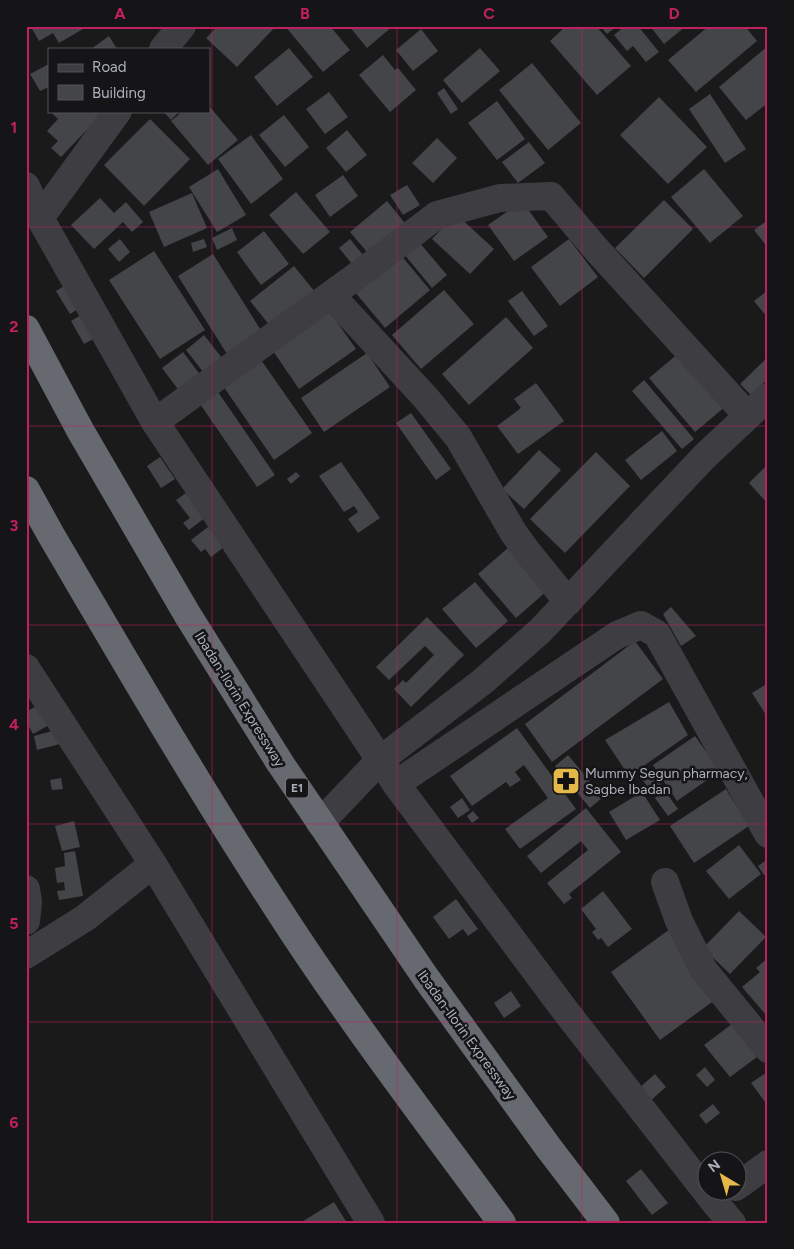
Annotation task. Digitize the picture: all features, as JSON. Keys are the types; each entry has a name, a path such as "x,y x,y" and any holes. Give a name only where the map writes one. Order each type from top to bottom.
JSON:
{"highway":[{"name":"Ibadan-Ilorin Expressway","path":"26,328 80,430 187,614 280,763 426,978 548,1148 606,1223"},
{"path":"26,490 204,793 277,908 360,1030 502,1223"}],"street":[{"path":"164,48 182,26"},
{"path":"40,218 117,112"},
{"path":"26,186 40,218 156,422 396,784 564,1009 696,1163"},
{"path":"156,422 331,295 437,215 500,198 551,196 597,250 748,416"},
{"path":"331,295 425,397 458,437 513,532 568,602"},
{"path":"320,823 380,760 482,682 540,631 704,457 768,397"},
{"path":"396,784 617,635 641,625 657,634 768,834"},
{"path":"26,668 153,864 371,1223"},
{"path":"26,955 85,918 153,864"},
{"path":"665,882 679,921 703,969 768,1049"},
{"path":"26,889 28,902 26,921"},
{"path":"746,1185 768,1164"}],"building":[{"path":"32,26 88,26 59,43 53,33 39,41"},
{"path":"218,26 276,26 237,67 206,38"},
{"path":"285,26 330,26 350,50 323,72"},
{"path":"349,26 393,26 367,48"},
{"path":"566,26 596,26 631,66 597,95 550,41"},
{"path":"600,26 617,26 607,34"},
{"path":"625,26 638,26 659,52 646,62 633,46 627,51 614,35"},
{"path":"650,26 686,26 664,44"},
{"path":"709,26 745,26 757,41 696,92 668,60"},
{"path":"421,29 438,51 413,71 396,50"},
{"path":"109,36 116,48 92,48"},
{"path":"768,46 768,103 746,120 719,87"},
{"path":"289,48 313,77 277,106 254,77"},
{"path":"480,48 500,71 462,103 443,80"},
{"path":"383,55 395,70 398,68 416,90 390,112 359,75"},
{"path":"532,63 581,123 548,150 499,90"},
{"path":"48,65 48,87 40,91 30,74"},
{"path":"444,88 458,109 451,114 437,93"},
{"path":"329,92 348,117 325,134 306,109"},
{"path":"710,94 746,149 725,163 689,109"},
{"path":"659,97 707,147 668,184 620,135"},
{"path":"497,101 525,139 497,160 468,123"},
{"path":"210,107 238,140 208,165 171,121 182,112 210,112"},
{"path":"51,112 104,112 61,157 51,148 58,141 47,131 58,119"},
{"path":"164,112 179,112 171,120"},
{"path":"284,115 309,147 285,167 259,135"},
{"path":"150,119 190,159 144,206 104,165"},
{"path":"347,130 367,155 346,172 326,148"},
{"path":"251,135 283,179 251,204 218,159"},
{"path":"437,138 457,158 433,183 412,163"},
{"path":"529,142 545,163 518,183 502,162"},
{"path":"218,169 246,215 217,232 189,187"},
{"path":"704,169 743,216 710,243 671,197"},
{"path":"343,175 358,196 330,217 315,195"},
{"path":"407,185 420,205 403,215 390,195"},
{"path":"296,192 330,232 303,254 269,215"},
{"path":"192,193 207,228 164,247 149,212"},
{"path":"100,198 114,213 126,202 143,222 132,232 123,222 94,249 71,225"},
{"path":"664,200 693,229 644,278 615,248"},
{"path":"387,201 408,227 367,252 350,232"},
{"path":"522,201 548,237 514,261 488,225"},
{"path":"456,214 494,249 470,274 432,239"},
{"path":"768,220 768,248 754,230"},
{"path":"232,228 237,240 217,250 212,238"},
{"path":"264,231 289,264 261,285 237,252"},
{"path":"120,239 130,252 119,262 108,249"},
{"path":"204,239 207,247 193,252 191,243"},
{"path":"350,239 363,255 352,264 339,248"},
{"path":"569,239 598,277 560,306 531,267"},
{"path":"419,242 447,275 432,288 404,254"},
{"path":"154,251 205,330 160,359 109,280"},
{"path":"213,254 262,332 227,354 178,276"},
{"path":"400,254 430,290 385,328 355,292"},
{"path":"294,266 315,292 271,327 250,301"},
{"path":"69,283 83,306 70,314 56,291"},
{"path":"444,290 474,324 421,369 392,335"},
{"path":"768,290 768,318 754,301"},
{"path":"522,291 548,326 534,336 508,301"},
{"path":"88,311 101,335 84,344 71,321"},
{"path":"330,312 356,349 299,389 273,351"},
{"path":"506,317 533,348 469,405 442,374"},
{"path":"204,335 222,358 204,373 186,350"},
{"path":"183,352 201,376 180,392 162,368"},
{"path":"680,352 726,406 695,432 649,378"},
{"path":"367,353 390,387 324,432 301,398"},
{"path":"259,357 312,433 274,460 221,383"},
{"path":"768,357 768,379 751,395 740,384"},
{"path":"644,380 694,439 682,449 632,391"},
{"path":"536,383 564,421 518,454 497,426 521,408 514,399"},
{"path":"216,389 275,475 257,487 198,401"},
{"path":"411,413 451,469 436,480 396,423"},
{"path":"662,431 677,451 641,480 625,460"},
{"path":"539,450 561,470 524,509 502,489"},
{"path":"596,452 630,486 565,553 530,519"},
{"path":"160,457 175,479 161,488 147,466"},
{"path":"341,462 380,518 358,533 348,519 358,512 354,506 344,512 319,476"},
{"path":"768,464 768,504 749,483"},
{"path":"296,472 300,476 291,484 287,479"},
{"path":"186,493 206,517 189,530 183,523 190,518 176,500"},
{"path":"208,527 224,547 211,557 205,549 201,552 191,540"},
{"path":"509,547 547,591 516,618 478,574"},
{"path":"475,582 508,621 476,648 442,609"},
{"path":"671,607 696,636 681,646 663,614"},
{"path":"427,617 464,655 411,707 394,689 403,680 406,683 434,655 425,646 389,680 376,667"},
{"path":"635,641 663,679 552,762 525,724"},
{"path":"768,683 768,718 752,693"},
{"path":"669,702 688,735 629,776 605,740"},
{"path":"38,705 49,725 33,734 26,721 26,712"},
{"path":"517,728 576,809 520,849 505,829 548,798 524,765 515,772 521,780 510,787 506,782 472,806 450,776"},
{"path":"56,730 60,744 37,750 34,736"},
{"path":"695,736 720,771 677,801 653,765"},
{"path":"568,755 603,797 590,808 555,766"},
{"path":"651,771 663,787 653,794 641,778"},
{"path":"61,778 63,789 52,790 50,780"},
{"path":"726,789 749,826 694,863 670,826"},
{"path":"665,791 678,809 668,816 655,798"},
{"path":"642,792 660,820 626,840 609,812"},
{"path":"462,798 470,810 458,818 450,807"},
{"path":"586,808 621,852 569,894 572,898 564,904 547,883 588,850 581,841 541,873 527,856"},
{"path":"473,811 479,818 472,823 467,816"},
{"path":"74,821 80,847 62,851 55,826"},
{"path":"739,845 761,874 729,899 706,871"},
{"path":"75,851 83,896 59,900 57,891 65,890 64,882 57,883 55,868 65,866 64,853"},
{"path":"768,859 768,873 764,875 758,866"},
{"path":"603,891 632,929 608,947 601,938 598,940 592,932 596,929 581,909"},
{"path":"456,899 478,929 468,936 463,929 449,939 433,917"},
{"path":"739,911 766,937 730,974 703,948"},
{"path":"670,929 719,997 660,1040 611,972"},
{"path":"768,958 768,1013 766,1015 742,987 760,972 756,968"},
{"path":"511,991 521,1006 504,1018 494,1003"},
{"path":"732,1024 757,1057 730,1077 704,1045"},
{"path":"705,1067 715,1080 707,1087 696,1075"},
{"path":"768,1073 768,1106 751,1083"},
{"path":"655,1074 666,1087 650,1101 639,1088"},
{"path":"713,1104 720,1113 706,1124 699,1115"},
{"path":"641,1169 668,1203 652,1215 626,1181"},
{"path":"334,1202 347,1223 300,1223"}],"place":[{"name":"Mummy Segun pharmacy, Sagbe Ibadan","path":"566,781"}]}
